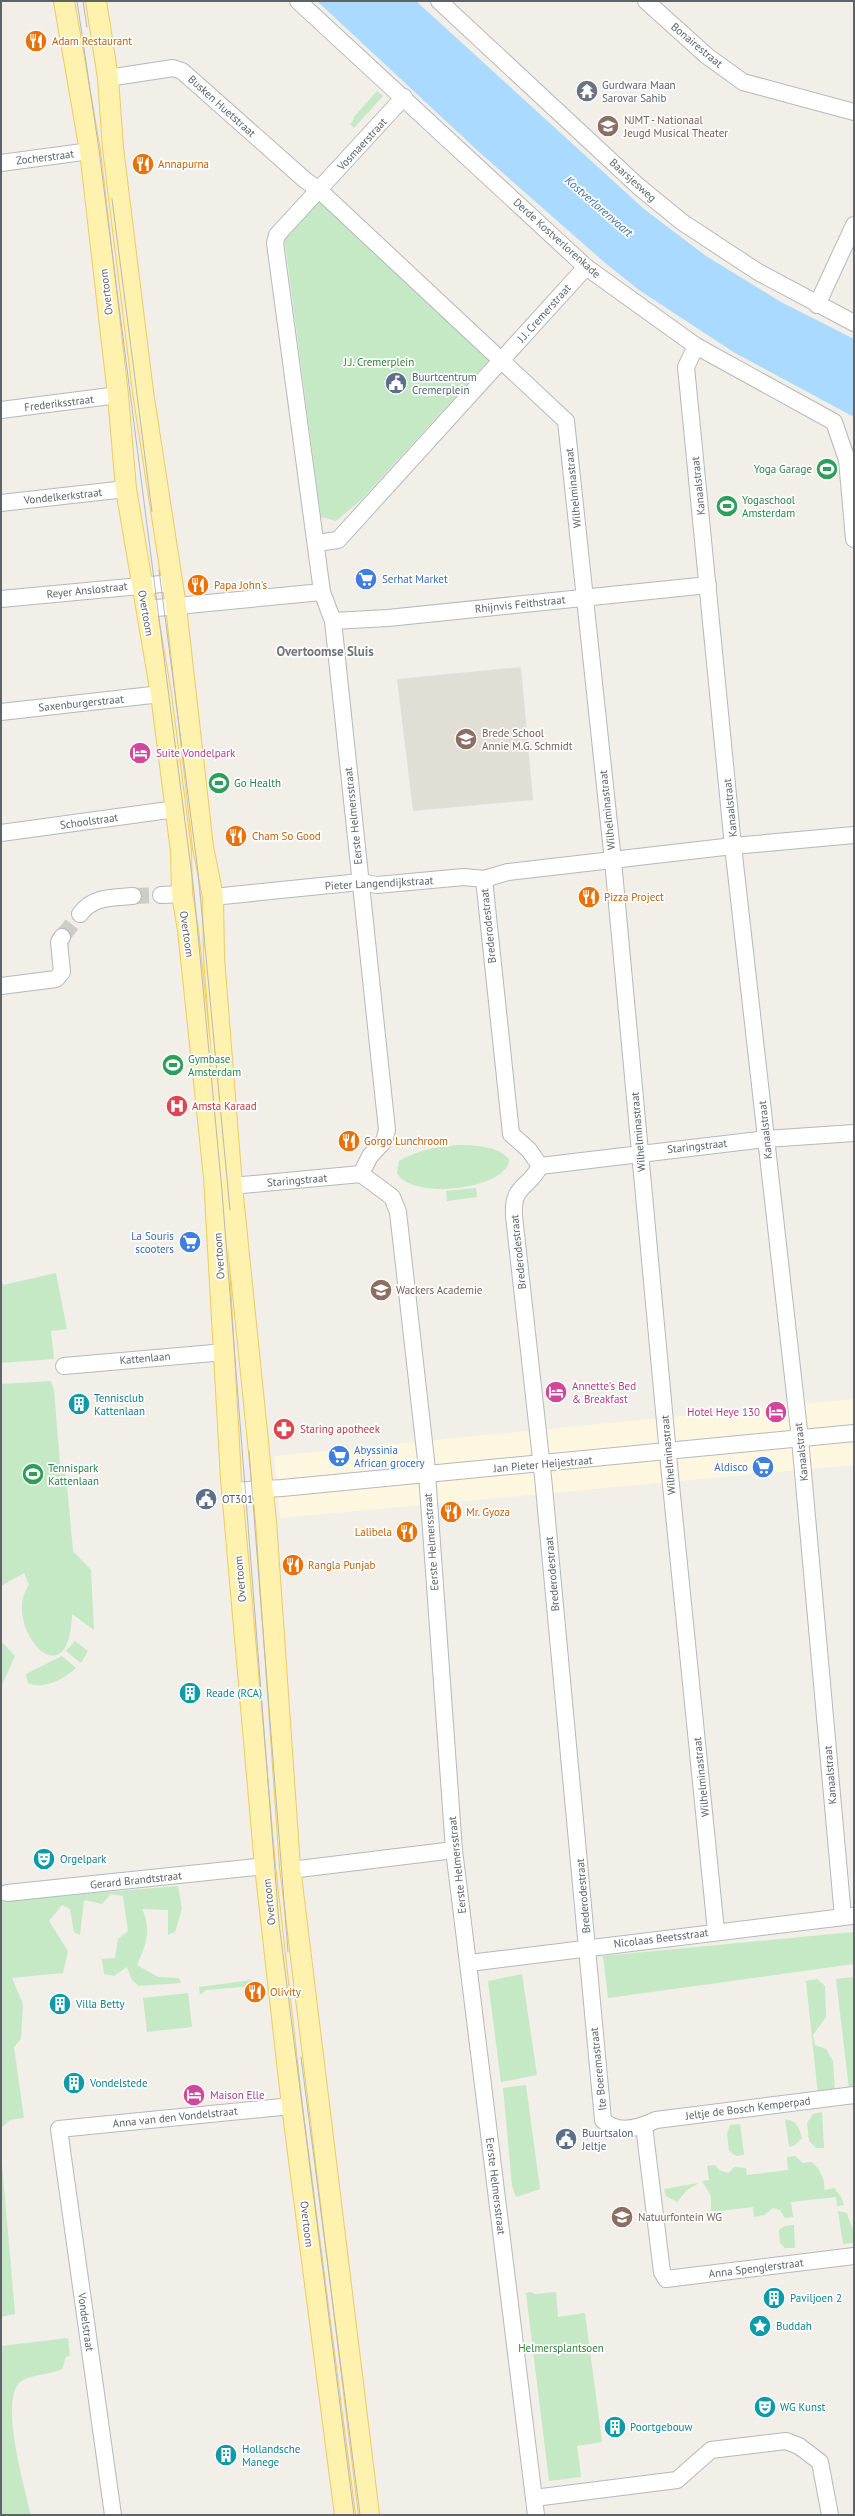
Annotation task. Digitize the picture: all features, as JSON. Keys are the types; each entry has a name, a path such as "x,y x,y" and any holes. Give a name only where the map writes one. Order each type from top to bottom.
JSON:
{"main road":[{"name":"Overtoom","path":"64,1 90,151 118,395 126,489 161,694 182,851 182,894 188,930 214,1177 232,1490 265,1866 292,2106 345,2515"},
{"name":"Overtoom","path":"96,1 108,78 113,148 142,384 176,607 203,847 213,897 214,958 232,1186 262,1489 290,1867 369,2515"}],"street":[{"name":"Derde Kostverlorenkade","path":"298,1 586,266 696,346 834,422 847,460 854,539"},
{"name":"Baarsjesweg","path":"439,1 638,186 682,222 758,272 854,323"},
{"name":"Bonairestraat","path":"646,1 707,56 742,82 854,112"},
{"name":"Busken Huetstraat","path":"108,78 173,68 182,70 305,180 319,190"},
{"name":"Vosmaerstraat","path":"319,190 404,97"},
{"name":"Zocherstraat","path":"1,163 90,151"},
{"path":"316,543 338,540 503,360 319,190 277,235 275,243 322,592 333,621"},
{"path":"818,305 854,225"},
{"name":"J.J. Cremerstraat","path":"503,360 586,266"},
{"name":"Kanaalstraat","path":"696,346 686,367 733,846 800,1439 848,1917"},
{"name":"Wilhelminastraat","path":"503,360 566,421 613,861 668,1452 716,1931"},
{"name":"Frederiksstraat","path":"1,410 118,395"},
{"name":"Vondelkerkstraat","path":"1,503 126,489"},
{"name":"Reyer Anslostraat","path":"1,599 172,583"},
{"name":"Rhijnvis Feithstraat","path":"333,621 388,618 708,585"},
{"path":"146,609 322,592"},
{"name":"Eerste Helmersstraat","path":"333,621 387,1130 384,1141 370,1156 361,1174 392,1197 398,1212 426,1474 454,1850 536,2515"},
{"name":"Saxenburgerstraat","path":"1,712 161,694"},
{"name":"Schoolstraat","path":"1,833 176,809"},
{"name":"Pieter Langendijkstraat","path":"213,897 360,882 378,885 464,877 484,880 508,872 733,846 854,835"},
{"name":"Brederodestraat","path":"484,880 511,1134 529,1150 540,1166 531,1179 519,1189 513,1202 542,1464 588,1947"},
{"path":"161,895 182,894"},
{"path":"80,914 86,905 93,900 133,896"},
{"path":"1,986 56,979 62,972 59,942 62,936"},
{"name":"Staringstraat","path":"540,1166 640,1152 766,1139 854,1132"},
{"name":"Staringstraat","path":"232,1186 361,1174"},
{"name":"Kattenlaan","path":"64,1366 225,1352"},
{"name":"Jan Pieter Heijestraat","path":"232,1490 262,1489 542,1464 854,1433"},
{"path":"290,1867 299,1869 454,1850"},
{"name":"Gerard Brandtstraat","path":"7,1893 265,1866"},
{"name":"Nicolaas Beetsstraat","path":"469,1963 716,1931 848,1917"},
{"name":"Ite Boeremastraat","path":"588,1947 600,2100 603,2120 610,2127 620,2129 644,2126"},
{"name":"Jeltje de Bosch Kemperpad","path":"644,2126 656,2120 854,2095"},
{"name":"Anna van den Vondelstraat","path":"59,2129 292,2106"},
{"name":"Anna Spenglerstraat","path":"644,2126 662,2272 666,2279 854,2256"},
{"name":"Vondelstraat","path":"59,2129 113,2515"},
{"path":"534,2498 677,2480 711,2450 786,2440 799,2446 820,2462 830,2515"}],"shaded area":[{"name":"Brede School Annie M.G. Schmidt","path":"521,667 533,800 413,811 397,679"},
{"path":"854,1399 854,1465 280,1518 274,1456"}],"green space":[{"path":"377,91 383,96 354,128 350,124 354,119 353,118"},
{"name":"J.J. Cremerplein","path":"320,198 490,359 361,500 336,521 321,517 284,236"},
{"path":"458,1145 485,1147 499,1151 509,1159 505,1169 495,1178 479,1184 460,1188 440,1189 422,1187 406,1182 397,1173 399,1161 406,1157 427,1150"},
{"path":"476,1188 477,1197 447,1201 446,1191"},
{"path":"56,1273 67,1329 51,1331 54,1359 1,1363 1,1276 3,1285"},
{"name":"Tennispark Kattenlaan","path":"51,1381 54,1390 60,1464 65,1464 73,1551 91,1570 94,1630 72,1614 68,1640 60,1653 49,1655 38,1648 29,1635 23,1619 22,1601 29,1585 24,1573 1,1586 1,1384"},
{"path":"1,1641 15,1656 1,1687"},
{"path":"75,1641 88,1651 81,1663 66,1651"},
{"path":"62,1656 76,1668 54,1682 41,1685 28,1683 26,1674"},
{"path":"178,1886 182,1909 175,1932 168,1935 168,1910 142,1909 147,1923 147,1937 137,1965 158,1977 179,1978 181,1983 139,1986 132,1980 127,1967 114,1976 104,1974 102,1959 115,1958 118,1939 128,1931 123,1896 111,1894 102,1904 84,1900 80,1935 74,1932 70,1909 62,1905 49,1921 68,1951 63,1973 12,1978 23,2004 21,2039 14,2047 24,2118 10,2120 1,2128 1,1901"},
{"path":"854,1932 854,1964 608,1998 603,1956"},
{"path":"522,1974 537,2075 501,2082 488,1981"},
{"path":"854,1977 854,2086 849,2088 836,1979"},
{"path":"817,1979 825,1986 826,2017 813,2035 815,2045 826,2049 833,2061 835,2092 818,2095 806,1981"},
{"path":"252,1980 253,1986 206,1990 200,1995 199,1987"},
{"path":"188,1993 192,2027 147,2032 143,1998"},
{"path":"526,2085 540,2189 516,2197 512,2186 503,2088"},
{"path":"822,2112 824,2148 816,2148 809,2141 807,2123 813,2114"},
{"path":"785,2119 792,2121 797,2125 802,2138 795,2145 789,2147"},
{"path":"740,2124 744,2155 736,2156 729,2151 727,2134 730,2125"},
{"path":"1,2152 15,2314 1,2317"},
{"path":"795,2156 803,2163 812,2162 815,2164 823,2178 824,2190 834,2188 841,2197 844,2205 837,2206 836,2197 791,2202 793,2217 785,2218 780,2210 773,2208 764,2215 754,2217 753,2207 711,2212 711,2196 702,2181 709,2180 707,2166 715,2165 719,2170 728,2173 735,2167 746,2168 747,2175 788,2170 787,2157"},
{"path":"699,2183 687,2190 677,2202 666,2196 664,2189"},
{"path":"838,2211 847,2213 853,2229 854,2243 843,2244"},
{"path":"794,2225 795,2248 785,2248 780,2243 779,2230 784,2226"},
{"name":"Helmersplantsoen","path":"530,2292 535,2294 556,2292 558,2317 585,2313 602,2442 577,2446 581,2477 549,2481 526,2293"},
{"path":"68,2338 70,2356 66,2357 62,2369 23,2380 19,2383 14,2394 12,2409 13,2427 31,2515 1,2515 1,2346"}],"water":[{"name":"Kostverlorenvaart","path":"317,1 416,1 644,209 706,256 781,302 854,339 854,417 735,353 639,290 604,262 478,151"}],"tunnel":[{"path":"133,896 161,895"},
{"path":"62,937 80,914"}],"tram line":[{"path":"77,1 99,150 194,892 222,1191 279,1923 354,2515"},
{"path":"83,1 87,27"},
{"path":"112,199 152,512"},
{"path":"159,570 198,872 230,1210"},
{"path":"249,1451 288,1952"},
{"path":"301,2057 360,2515"}],"place":[{"name":"Adam Restaurant","path":"36,41"},
{"name":"Gurdwara Maan Sarovar Sahib","path":"587,91"},
{"name":"NJMT - Nationaal Jeugd Musical Theater","path":"608,126"},
{"name":"Annapurna","path":"143,164"},
{"name":"Buurtcentrum Cremerplein","path":"396,383"},
{"name":"Yoga Garage","path":"827,469"},
{"name":"Yogaschool Amsterdam","path":"727,506"},
{"name":"Serhat Market","path":"366,579"},
{"name":"Papa John's","path":"198,585"},
{"name":"Brede School Annie M.G. Schmidt","path":"466,739"},
{"name":"Suite Vondelpark","path":"140,753"},
{"name":"Go Health","path":"219,783"},
{"name":"Cham So Good","path":"236,836"},
{"name":"Pizza Project","path":"589,897"},
{"name":"Gymbase Amsterdam","path":"173,1065"},
{"name":"Amsta Karaad","path":"177,1106"},
{"name":"Gorgo Lunchroom","path":"349,1141"},
{"name":"La Souris scooters","path":"190,1242"},
{"name":"Wackers Academie","path":"381,1290"},
{"name":"Annette's Bed & Breakfast","path":"556,1392"},
{"name":"Tennisclub Kattenlaan","path":"79,1404"},
{"name":"Hotel Heye 130","path":"776,1412"},
{"name":"Staring apotheek","path":"284,1429"},
{"name":"Abyssinia African grocery","path":"339,1456"},
{"name":"Aldisco","path":"763,1467"},
{"name":"Tennispark Kattenlaan","path":"33,1474"},
{"name":"OT301","path":"206,1499"},
{"name":"Mr. Gyoza","path":"451,1512"},
{"name":"Lalibela","path":"407,1532"},
{"name":"Rangla Punjab","path":"293,1565"},
{"name":"Reade (RCA)","path":"190,1693"},
{"name":"Orgelpark","path":"44,1859"},
{"name":"Olivity","path":"255,1992"},
{"name":"Villa Betty","path":"60,2004"},
{"name":"Vondelstede","path":"74,2083"},
{"name":"Maison Elle","path":"194,2095"},
{"name":"Buurtsalon Jeltje","path":"566,2139"},
{"name":"Natuurfontein WG","path":"622,2217"},
{"name":"Paviljoen 2","path":"774,2298"},
{"name":"Buddah","path":"760,2326"},
{"name":"WG Kunst","path":"765,2407"},
{"name":"Poortgebouw","path":"615,2427"},
{"name":"Hollandsche Manege","path":"226,2455"}],"district":[{"name":"Overtoomse Sluis","path":"325,651"}]}
